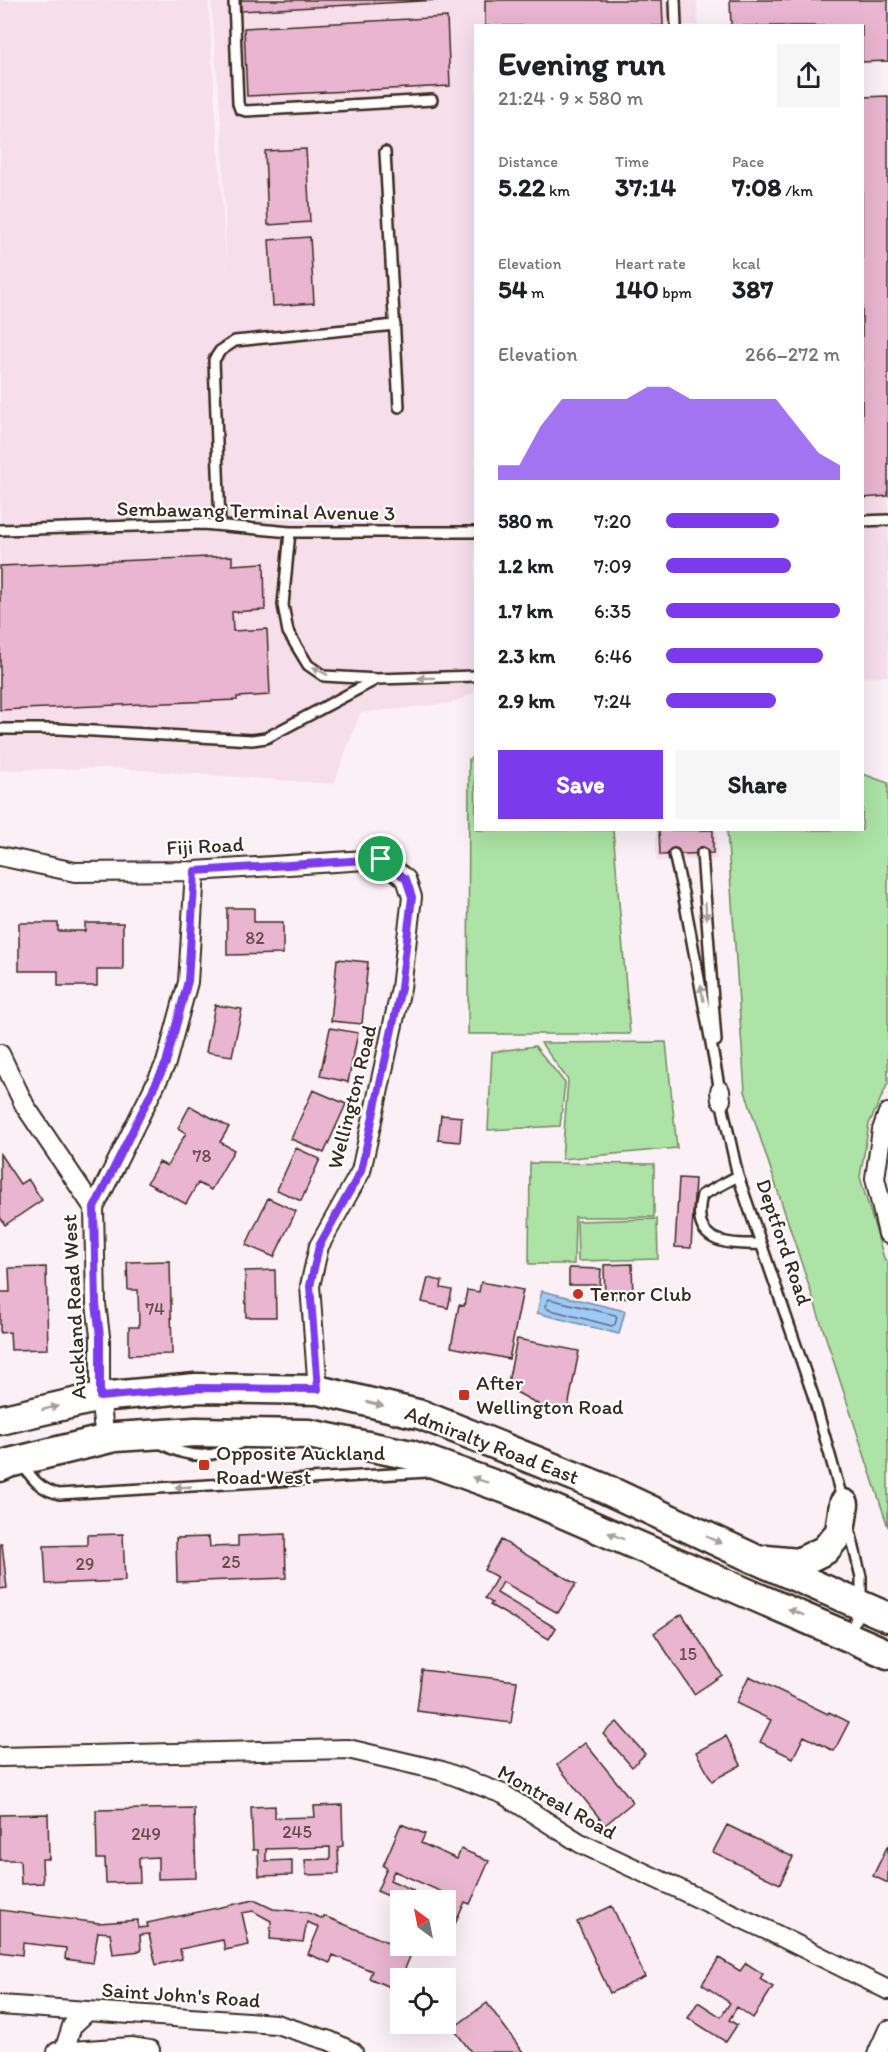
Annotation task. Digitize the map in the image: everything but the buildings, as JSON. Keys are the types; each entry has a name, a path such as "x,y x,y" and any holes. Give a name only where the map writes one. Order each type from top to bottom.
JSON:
{"main road":[{"name":"Admiralty Road East","path":"0,1420 100,1397 196,1388 318,1389 422,1415 601,1487 755,1560 888,1617"},
{"name":"Admiralty Road East","path":"10,1464 105,1439 151,1434 259,1432 309,1434 411,1455 509,1490 850,1635 888,1654"},
{"path":"755,1560 798,1563 825,1550 840,1532 844,1504"}],"street":[{"name":"Fiji Road","path":"0,856 75,872 195,871 381,859 406,879"},
{"path":"94,1208 166,1063 188,981 195,871"},
{"name":"Wellington Road","path":"318,1389 310,1286 319,1246 361,1171 401,988 412,897 406,879"},
{"name":"Auckland Road West","path":"0,1054 25,1106 94,1208 96,1304 100,1336 100,1397 105,1439"},
{"path":"888,1113 882,1130 875,1178 888,1234"},
{"name":"Montreal Road","path":"0,1757 348,1749 442,1771 503,1794 580,1843 769,1931 888,1990"},
{"name":"Saint John's Road","path":"0,2005 276,2024 330,2041 353,2052"},
{"path":"88,2011 72,2026 61,2052 131,2047 150,2050"},
{"path":"878,2052 888,2030"}],"lane":[{"path":"234,0 240,109 246,111 432,100"},
{"path":"675,0 676,24"},
{"path":"385,152 399,407"},
{"path":"220,525 214,360 220,351 235,341 395,325"},
{"path":"864,521 888,520"},
{"name":"Sembawang Terminal Avenue 3","path":"0,530 203,524 290,532 474,532"},
{"path":"290,532 283,605 288,632 308,665 324,676 377,679 474,676"},
{"path":"0,729 59,729 252,740 266,738 377,679"},
{"name":"Deptford Road","path":"702,853 720,1096 738,1176 813,1395 844,1504 861,1577 861,1606 850,1635"},
{"path":"674,854 686,905 720,1096"},
{"path":"738,1176 702,1195 698,1210 702,1226 711,1238 728,1245 760,1244"},
{"path":"10,1464 46,1490 59,1494 451,1470"}],"shaded area":[{"path":"0,0 208,0 227,273 222,135 211,0 697,0 698,24 474,24 474,692 451,703 360,713 334,784 113,768 0,770"},
{"path":"888,496 888,676 864,677 864,498"},
{"path":"656,831 716,831 717,859 656,861"}],"green space":[{"path":"474,756 474,831 613,831 630,1034 468,1034 469,759"},
{"path":"864,774 888,783 888,1083 869,1124 860,1177 884,1258 888,1264 888,1527 745,1091 727,831 864,831"},
{"path":"666,1042 677,1148 562,1159 568,1080 541,1043"},
{"path":"535,1046 565,1083 560,1126 488,1130 492,1052"},
{"path":"530,1163 654,1164 654,1217 575,1217 574,1264 529,1264"},
{"path":"657,1219 658,1259 578,1261 577,1221"}],"water":[{"path":"542,1291 625,1311 619,1334 537,1313"}],"place":[{"name":"Terror Club","path":"578,1294"},
{"name":"After Wellington Road","path":"464,1395"},
{"name":"Opposite Auckland Road West","path":"204,1465"}],"route":[{"path":"381,859 406,879 412,897 401,988 361,1171 319,1246 310,1286 318,1389 196,1388 100,1397 100,1336 96,1304 94,1208 166,1063 188,981 195,871 381,859"}]}
